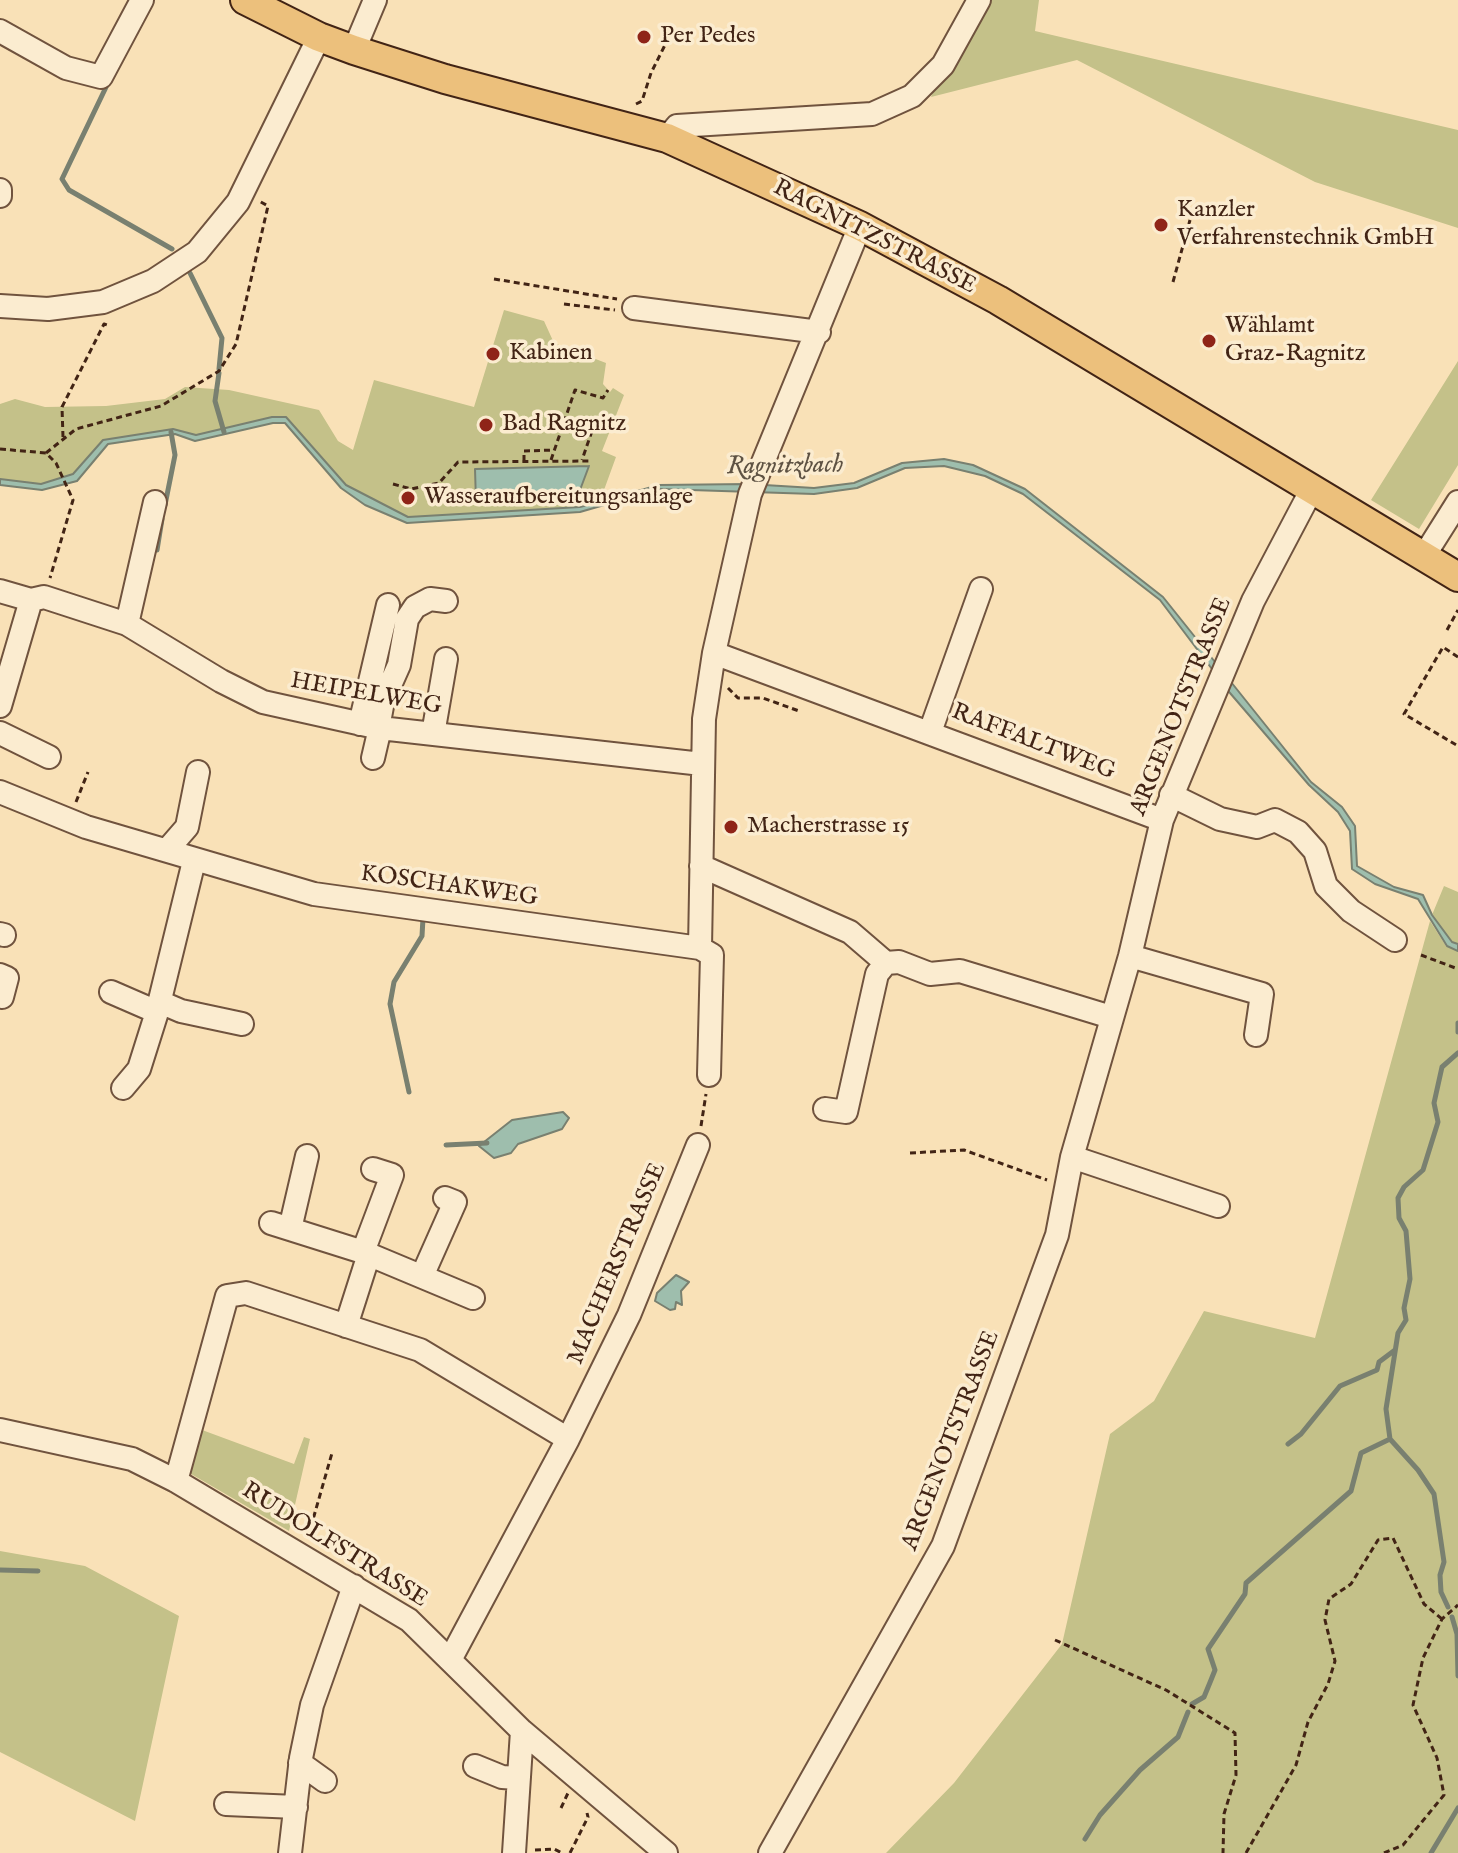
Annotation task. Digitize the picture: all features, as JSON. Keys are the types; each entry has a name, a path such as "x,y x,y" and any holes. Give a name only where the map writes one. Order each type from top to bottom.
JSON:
{"main road":[{"name":"RAGNITZSTRASSE","path":"245,0 319,37 354,50 445,79 667,138 860,226 998,300 1458,577"}],"street":[{"path":"0,31 66,68 101,77 142,0"},
{"path":"354,50 373,0"},
{"path":"667,138 677,126 872,114 912,96 943,65 979,0"},
{"path":"0,306 76,307 103,302 142,287 178,268 197,252 227,220 244,193 319,37"},
{"path":"0,190 0,196"},
{"path":"709,1075 712,955 700,948 702,764 704,719 714,653 750,494 860,226"},
{"path":"634,308 819,332"},
{"name":"ARGENOTSTRASSE","path":"770,1853 943,1546 1057,1235 1072,1157 1130,956 1162,820 1253,601 1312,489"},
{"path":"127,624 155,502"},
{"path":"1424,556 1458,502"},
{"name":"RAFFALTWEG","path":"930,732 981,589"},
{"name":"HEIPELWEG","path":"0,591 127,624 170,643 263,702 372,727 702,764"},
{"path":"0,706 38,599"},
{"path":"372,727 399,665 407,619 415,607 430,599 446,601"},
{"path":"373,758 372,727 388,605"},
{"name":"RAFFALTWEG","path":"714,653 1162,820"},
{"path":"433,734 446,659"},
{"path":"0,733 49,757"},
{"path":"167,850 187,827 198,772"},
{"name":"KOSCHAKWEG","path":"0,792 194,861 314,894 700,948"},
{"path":"1171,795 1220,819 1257,827 1275,820 1298,832 1315,851 1326,886 1351,911 1395,940"},
{"path":"123,1088 139,1069 158,1007 194,861"},
{"path":"701,866 850,932 886,963 899,962 930,974 960,971 1111,1017"},
{"path":"1130,956 1262,994 1256,1035"},
{"path":"825,1109 846,1112 877,974 886,963"},
{"path":"111,992 158,1007 242,1024"},
{"name":"MACHERSTRASSE","path":"451,1658 568,1439 629,1315 698,1145"},
{"path":"307,1156 280,1226 423,1274 473,1298"},
{"path":"1072,1157 1218,1206"},
{"path":"346,1326 392,1175 373,1169"},
{"path":"423,1274 436,1234 455,1202 445,1198"},
{"path":"176,1481 227,1296 246,1293 420,1350 568,1439"},
{"name":"RUDOLFSTRASSE","path":"0,1430 132,1459 176,1481 409,1620 522,1731 666,1853"},
{"path":"290,1853 300,1763 312,1705 354,1586"},
{"path":"514,1853 522,1731"},
{"path":"300,1763 325,1781"},
{"path":"475,1766 502,1777 517,1778"},
{"path":"226,1804 296,1807"}],"path":[{"path":"624,103 640,103 648,77 671,33 669,25"},
{"path":"46,453 63,437 86,425 161,406 227,363 236,344 268,206 244,193"},
{"path":"1173,282 1190,220"},
{"path":"494,279 618,299 634,308"},
{"path":"564,304 610,311 634,308"},
{"path":"63,437 62,407 104,324 110,326"},
{"path":"550,462 575,390 603,398 608,390"},
{"path":"564,420 592,431 581,461"},
{"path":"0,449 46,453 56,463 73,500 38,599"},
{"path":"524,462 524,451 554,450"},
{"path":"393,484 411,489 439,483 458,462 590,461"},
{"path":"1447,630 1458,610"},
{"path":"1458,657 1443,647 1404,714 1458,746"},
{"path":"728,688 738,698 763,698 799,711"},
{"path":"77,819 88,772"},
{"path":"1421,955 1458,969"},
{"name":"MACHERSTRASSE","path":"698,1145 709,1075"},
{"path":"910,1153 964,1150 1066,1186"},
{"path":"307,1541 332,1453"},
{"path":"1246,1853 1296,1765 1308,1722 1328,1684 1335,1661 1325,1620 1329,1599 1351,1584 1378,1540 1393,1538 1424,1604 1442,1619"},
{"path":"1384,1853 1403,1845 1444,1795 1437,1758 1413,1705 1423,1658 1442,1619 1458,1605"},
{"path":"1055,1640 1166,1690 1235,1733 1236,1775 1224,1814 1223,1853"},
{"path":"567,1794 576,1801"},
{"path":"570,1853 588,1817 586,1808"},
{"path":"532,1853 554,1849 562,1853"}],"shaded area":[{"path":"973,0 1039,0 1035,31 1458,130 1458,228 1315,182 1077,60 931,97"},
{"name":"Bad Ragnitz","path":"504,310 544,321 554,343 606,363 603,384 610,392 613,388 624,395 602,451 616,457 600,501 580,507 408,517 346,485 286,417 272,417 196,435 173,429 103,440 74,474 41,484 0,479 0,404 15,399 45,407 106,406 165,399 185,387 229,390 319,410 338,441 353,450 374,380 474,407"},
{"path":"1458,361 1458,465 1419,529 1371,500"},
{"name":"Ragnitzbach","path":"272,417 286,417 346,485 408,517 580,507 659,485 748,484 814,488 854,483 902,463 944,459 973,465 1025,489 1163,597 1311,782 1342,807 1355,826 1357,866 1394,887 1423,895 1432,915 1452,942 1458,944 1458,951 1447,946 1418,899 1375,884 1352,869 1350,831 1338,812 1309,785 1230,693 1160,600 1023,494 985,476 944,466 905,468 857,488 814,494 660,489 580,512 407,523 365,505 341,488 285,423 273,423 195,441 175,434 108,444 77,481 42,490 0,485 0,479 41,484 73,474 103,440 173,429 196,435"},
{"path":"589,466 577,498 476,502 475,469"},
{"path":"1444,886 1458,892 1458,944 1452,942 1432,915"},
{"path":"1430,921 1446,946 1458,951 1458,1853 886,1853 954,1783 1062,1644 1110,1434 1154,1401 1204,1311 1315,1338"},
{"path":"563,1112 569,1118 562,1129 518,1144 511,1153 494,1158 479,1146 512,1120"},
{"path":"676,1275 689,1282 681,1291 682,1305 676,1302 675,1309 670,1310 655,1301 657,1293"},
{"path":"194,1427 294,1464 304,1437 310,1439 289,1531 186,1471"},
{"path":"0,1551 85,1566 179,1616 135,1821 0,1752"}],"waterway":[{"path":"108,83 62,179 69,190 172,249"},
{"path":"190,273 222,338 219,369"},
{"path":"219,373 215,401 224,432"},
{"path":"165,505 175,455 171,432"},
{"path":"157,550 162,519"},
{"path":"409,1092 390,1004 394,982 422,936 423,918"},
{"path":"1458,1023 1458,1032"},
{"path":"1448,1607 1441,1592 1440,1575 1444,1562 1434,1494 1418,1470 1390,1439 1386,1409 1398,1333 1406,1320 1404,1308 1410,1279 1406,1231 1399,1218 1398,1198 1404,1187 1423,1170 1438,1122 1434,1103 1442,1067 1458,1053"},
{"path":"446,1145 487,1143"},
{"path":"1288,1444 1301,1434 1340,1386 1377,1370 1379,1362 1395,1350"},
{"path":"1192,1704 1204,1697 1215,1670 1208,1649 1245,1594 1246,1583 1351,1491 1361,1453 1390,1439"},
{"path":"0,1570 38,1571"},
{"path":"1452,1617 1457,1634 1458,1676"},
{"path":"1085,1839 1100,1815 1140,1770 1178,1737 1188,1712"},
{"path":"1431,1853 1458,1808"}],"place":[{"name":"Per Pedes","path":"644,37"},
{"name":"Kanzler Verfahrenstechnik GmbH","path":"1161,225"},
{"name":"Wählamt Graz-Ragnitz","path":"1209,341"},
{"name":"Kabinen","path":"493,354"},
{"name":"Bad Ragnitz","path":"486,425"},
{"name":"Wasseraufbereitungsanlage","path":"408,498"},
{"name":"Macherstrasse 15","path":"731,827"}]}
